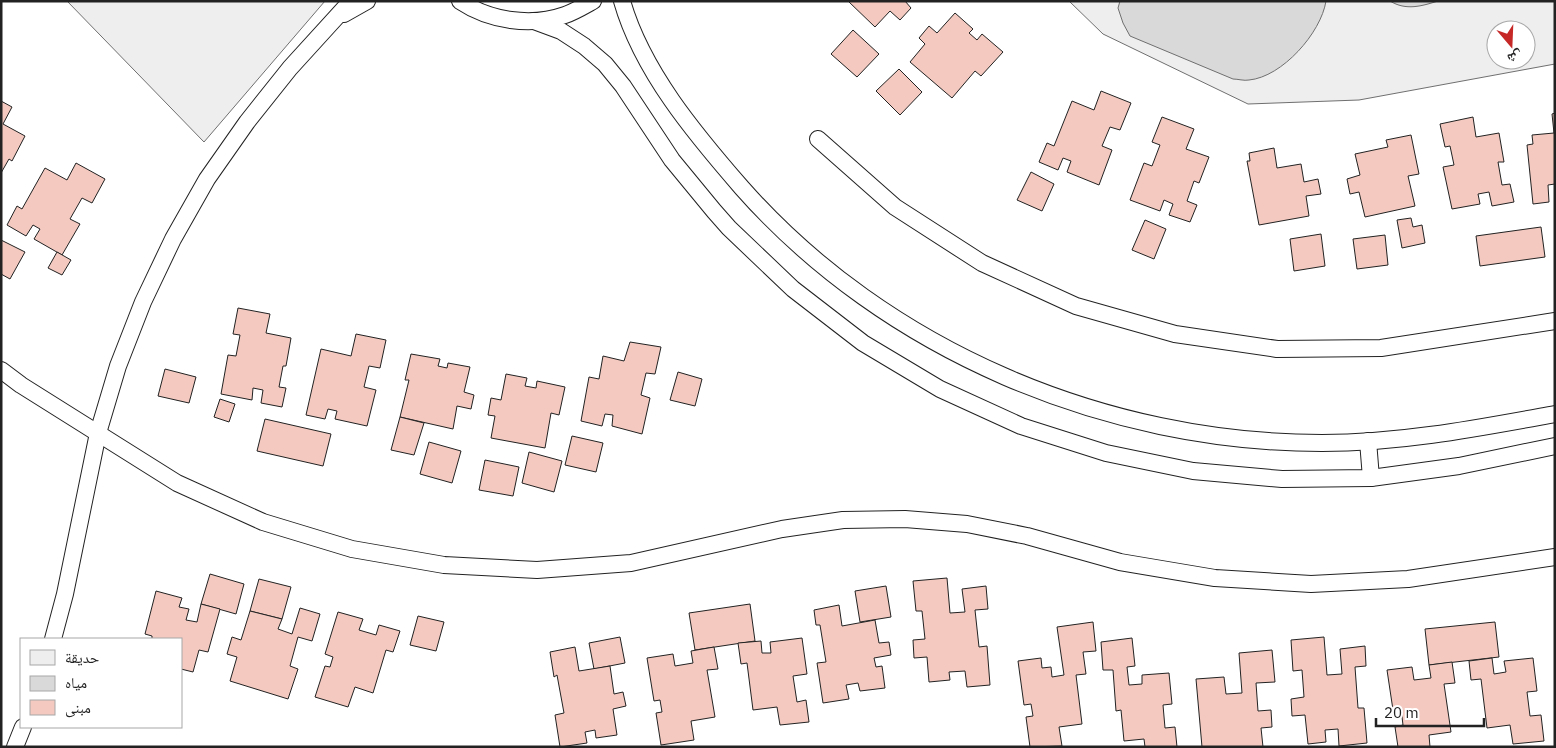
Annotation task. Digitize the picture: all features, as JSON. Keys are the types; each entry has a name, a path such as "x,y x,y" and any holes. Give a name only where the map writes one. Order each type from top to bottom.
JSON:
{"lane":[{"path":"53,638 98,433 118,366 143,302 173,239 207,179 246,122 351,1"},
{"path":"337,17 367,1"},
{"path":"460,1 485,14 509,20 534,21 565,15 592,1"},
{"path":"622,1 635,37 664,88 710,151 762,210 819,262 881,308 948,349 1018,383 1092,409 1168,428 1245,439 1323,443 1411,438 1555,414"},
{"path":"534,21 560,31 584,46 604,64 623,86 672,160 708,204 729,228 793,289 864,343 940,389 1021,426 1106,453 1193,471 1282,479 1371,478 1459,466 1555,446"},
{"path":"818,139 895,207 982,263 1076,306 1175,334 1277,349 1381,348 1555,321"},
{"path":"1,370 21,385 178,483 263,522 352,549 444,566 538,570 631,563 782,529 843,520 905,519 967,524 1027,536 1120,562 1215,578 1302,584 1408,579 1555,556"},
{"path":"1368,441 1371,478"},
{"path":"15,747 23,728"}],"green space":[{"path":"67,1 325,1 204,142"},
{"path":"1069,1 1555,1 1555,64 1536,67 1536,20 1486,20 1486,70 1522,70 1359,100 1248,104 1103,34"}],"water":[{"path":"1120,1 1326,1 1323,13 1308,39 1287,62 1262,77 1245,80 1233,79 1130,36 1118,8"},
{"path":"1390,1 1438,1 1408,7"}],"building":[{"path":"848,1 905,1 911,8 900,20 890,11 875,27"},
{"path":"955,13 973,29 969,33 977,40 982,34 1003,52 981,76 975,71 952,98 910,62 925,44 919,38 929,26 937,33"},
{"path":"853,30 879,54 857,77 831,54"},
{"path":"899,69 922,92 900,115 876,91"},
{"path":"1101,91 1131,103 1120,130 1110,127 1102,146 1112,150 1099,185 1067,172 1071,161 1063,158 1058,170 1039,162 1047,143 1054,146 1072,101 1094,110"},
{"path":"1,101 12,107 3,124 25,136 12,161 9,159 1,173"},
{"path":"1555,113 1555,184 1548,185 1549,202 1533,204 1527,145 1533,144 1532,135 1554,133 1552,114"},
{"path":"1162,117 1194,129 1186,149 1209,157 1199,183 1194,181 1187,201 1197,205 1190,222 1169,215 1173,204 1164,200 1160,211 1130,200 1144,163 1152,166 1160,145 1152,142"},
{"path":"1473,117 1476,137 1499,133 1504,162 1498,162 1502,185 1510,184 1514,202 1492,206 1489,192 1478,194 1480,204 1452,209 1443,167 1454,165 1450,146 1445,147 1440,124"},
{"path":"1411,135 1419,174 1408,176 1415,206 1365,217 1359,192 1350,194 1347,179 1360,175 1355,154 1388,147 1386,140"},
{"path":"1274,148 1277,168 1301,164 1304,182 1318,179 1321,194 1306,196 1309,216 1259,225 1247,161 1250,161 1249,153"},
{"path":"76,163 105,179 92,203 82,198 70,219 80,224 62,255 34,239 40,229 33,225 26,236 7,225 17,206 22,209 45,168 67,180"},
{"path":"1031,172 1054,184 1042,211 1017,200"},
{"path":"1411,218 1413,227 1422,225 1425,243 1402,248 1397,220"},
{"path":"1145,220 1166,229 1154,259 1132,250"},
{"path":"1541,227 1545,257 1480,266 1476,236"},
{"path":"1321,234 1325,266 1294,271 1290,239"},
{"path":"1385,235 1388,265 1357,269 1353,239"},
{"path":"1,240 25,252 10,279 1,274"},
{"path":"57,252 71,260 62,275 48,268"},
{"path":"238,308 270,314 266,333 291,338 286,366 283,366 279,387 286,388 282,407 261,403 263,390 253,388 252,400 221,394 228,355 236,356 240,335 233,334"},
{"path":"356,334 386,340 380,368 369,366 364,387 376,390 367,426 335,419 337,411 328,409 325,419 306,415 321,349 351,356"},
{"path":"630,342 661,347 655,374 646,373 641,395 650,398 642,434 612,426 613,415 605,414 602,426 581,421 589,377 599,379 603,356 624,361"},
{"path":"411,354 440,359 438,366 447,368 448,363 470,367 464,392 474,395 471,409 457,406 453,429 400,417 409,380 405,380"},
{"path":"165,369 196,377 189,403 158,396"},
{"path":"678,372 702,379 695,406 670,400"},
{"path":"506,374 527,378 525,386 536,388 537,381 565,387 559,415 551,413 545,448 491,438 495,416 488,415 491,398 501,400"},
{"path":"220,399 235,404 229,422 214,417"},
{"path":"400,417 424,423 414,455 391,450"},
{"path":"265,419 331,434 323,466 257,451"},
{"path":"572,436 603,443 596,472 565,465"},
{"path":"429,442 461,451 452,483 420,474"},
{"path":"529,452 562,461 554,492 522,483"},
{"path":"485,460 519,467 513,496 479,490"},
{"path":"210,574 244,584 236,614 201,604"},
{"path":"947,578 950,613 965,612 962,589 986,586 988,609 975,610 979,647 987,646 990,685 967,687 965,671 949,672 950,680 929,682 927,657 914,658 913,640 925,639 922,611 916,611 913,581"},
{"path":"259,579 291,587 282,619 250,611"},
{"path":"886,586 891,617 860,622 855,591"},
{"path":"156,591 182,598 179,607 189,609 186,620 197,622 201,604 220,609 208,652 199,650 193,672 182,669 182,638 152,638 152,636 145,634"},
{"path":"750,604 755,641 695,650 689,613"},
{"path":"839,605 842,626 875,620 879,643 889,642 891,655 874,658 876,667 882,666 885,688 860,691 858,683 846,685 849,699 823,703 817,663 826,662 820,625 816,625 814,610"},
{"path":"300,608 320,614 312,641 298,637 290,666 298,669 288,699 230,681 237,657 227,654 232,637 241,640 250,611 282,619 278,629 292,634"},
{"path":"338,612 363,619 359,630 376,635 379,625 400,631 393,652 386,650 373,693 355,687 348,707 315,697 325,666 330,667 333,657 325,654"},
{"path":"418,616 444,622 436,651 410,645"},
{"path":"1093,622 1096,651 1083,652 1086,674 1076,675 1082,724 1059,727 1062,746 1030,747 1026,717 1033,716 1031,704 1024,705 1018,661 1041,658 1042,668 1051,667 1052,677 1064,675 1057,627"},
{"path":"1495,622 1499,657 1429,665 1425,629"},
{"path":"620,637 625,663 594,669 589,643"},
{"path":"1324,637 1327,675 1342,674 1340,649 1365,646 1366,666 1355,667 1358,708 1364,708 1367,743 1339,746 1338,729 1325,730 1326,742 1308,744 1305,715 1292,716 1291,699 1304,697 1302,670 1293,671 1291,640"},
{"path":"802,638 807,674 793,676 797,702 806,700 809,722 780,725 777,707 753,710 747,663 741,664 738,643 761,641 762,653 771,653 770,642"},
{"path":"1132,638 1135,666 1127,667 1129,685 1142,684 1142,675 1169,673 1172,704 1163,705 1165,728 1175,727 1177,747 1145,747 1144,739 1124,741 1121,710 1116,711 1113,670 1103,670 1101,642"},
{"path":"575,647 579,671 610,666 614,694 623,692 626,706 613,709 617,735 596,738 595,730 585,732 587,743 560,747 555,715 564,713 557,675 554,677 550,652"},
{"path":"714,647 718,669 707,670 715,717 691,721 694,740 661,745 656,713 662,712 660,700 654,701 647,658 673,654 675,666 693,663 691,651"},
{"path":"1272,650 1275,682 1256,683 1258,711 1271,710 1272,727 1261,728 1263,747 1202,747 1196,679 1224,677 1226,694 1242,693 1239,653"},
{"path":"1492,658 1494,674 1506,672 1504,661 1533,658 1537,691 1527,692 1530,716 1541,715 1544,741 1513,744 1510,725 1487,728 1481,679 1471,680 1469,661"},
{"path":"1452,662 1455,683 1444,684 1451,732 1429,735 1430,747 1398,747 1395,727 1403,725 1401,709 1393,710 1387,670 1412,667 1414,680 1431,678 1429,665"}]}
